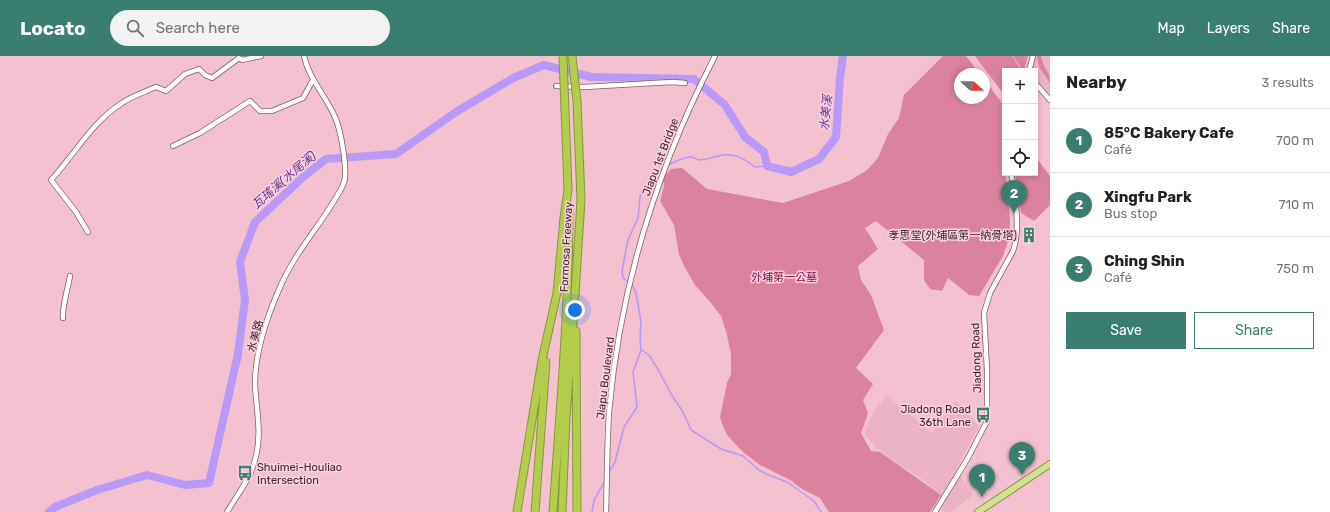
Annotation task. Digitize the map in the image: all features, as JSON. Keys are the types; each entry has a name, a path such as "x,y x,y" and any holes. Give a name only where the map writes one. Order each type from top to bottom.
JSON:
{"highway":[{"name":"Formosa Freeway","path":"553,512 566,319 569,249 563,56"},
{"name":"Formosa Freeway","path":"562,512 566,418 581,200 572,56"},
{"path":"517,512 548,330 556,293 568,190"},
{"path":"575,295 577,349 576,512"},
{"path":"534,512 548,330"}],"main road":[{"path":"978,512 1050,466"}],"street":[{"path":"88,232 76,212 51,180 72,156 88,133 122,102 156,87 166,91 185,74 199,69 212,78 240,58 242,60 261,56"},
{"path":"173,146 200,133 250,101 260,111 272,111 303,98 312,80 304,56"},
{"name":"Jiapu 1st Bridge","path":"638,248 656,189 681,127 704,76 715,56"},
{"path":"1030,68 1033,56"},
{"name":"水美路","path":"227,512 252,470 256,458 259,438 256,398 256,367 270,315 281,284 294,260 329,210 343,185 345,178 340,132 335,116 312,80"},
{"path":"556,86 672,82 685,83"},
{"path":"1038,86 1050,100"},
{"name":"Jiadong Road","path":"935,512 968,458 987,421 987,370 984,313 990,293 1015,245 1016,209 1011,176"},
{"name":"Jiapu Boulevard","path":"606,512 609,413 614,364 628,290 638,248"},
{"path":"63,318 62,313 70,276"}],"shaded area":[{"path":"1035,56 1050,56 1050,98 1038,84 1038,68 1033,68"},
{"path":"887,396 932,433 956,401 979,426 954,473 962,478 973,495 951,512 945,512 941,508 947,499 923,480 875,447 865,434 875,408"}],"green space":[{"name":"外埔第一公墓","path":"943,56 966,56 975,68 954,68 954,104 990,104 990,87 1002,103 1002,176 1006,176 1010,219 1009,238 1003,256 979,296 969,295 948,278 942,291 930,289 924,280 924,260 876,221 865,228 878,249 858,266 861,280 871,295 884,330 856,368 873,384 863,400 868,413 861,433 871,451 880,452 941,495 930,512 829,512 820,498 802,489 790,480 760,465 743,452 728,436 724,429 720,417 727,383 731,374 731,354 727,335 721,316 695,285 679,254 674,225 660,201 664,186 663,178 671,169 682,168 707,189 783,203 849,181 867,170 878,158 888,134 899,118 904,95"},
{"path":"975,56 1012,56 1020,68 1002,68 1002,92 990,76 990,68 984,68"},
{"path":"1013,56 1028,56 1025,68 1021,68"},
{"path":"1037,56 1041,56 1050,78 1050,83 1039,67"},
{"path":"1038,160 1050,176 1050,205 1034,221 1021,213 1015,176 1038,176"}],"waterway":[{"name":"瓦瑤溪(水尾溪)","path":"49,512 55,507 97,490 147,475 185,485 209,483 238,354 245,300 240,262 255,222 302,178 326,159 396,154 456,112 513,78 544,65 591,77 694,79 725,105 745,137 764,152 767,166 791,172 819,159 836,137 843,56"},
{"path":"668,165 686,157 703,160 724,155 734,155 755,167 767,166"},
{"path":"629,282 623,278 622,271 628,240 638,218 640,197 643,189 662,170"},
{"path":"608,474 615,462 624,427 637,407 633,372 641,350 641,322 636,293 632,284"},
{"path":"642,350 649,355 659,371 671,394 683,412 691,430 721,449 743,456 766,474 787,482 814,501 821,512"},
{"path":"592,512 594,500 605,481"}],"place":[{"name":"Xingfu Park","path":"1014,213"},
{"name":"孝思堂(外埔區第一納骨塔)","path":"1029,235"},
{"name":"Jiadong Road 36th Lane","path":"983,415"},
{"name":"Shuimei-Houliao Intersection","path":"245,473"},
{"name":"Ching Shin","path":"1022,475"},
{"name":"85°C Bakery Cafe","path":"982,497"}],"water label":[{"name":"水美溪","path":"826,113"}]}
